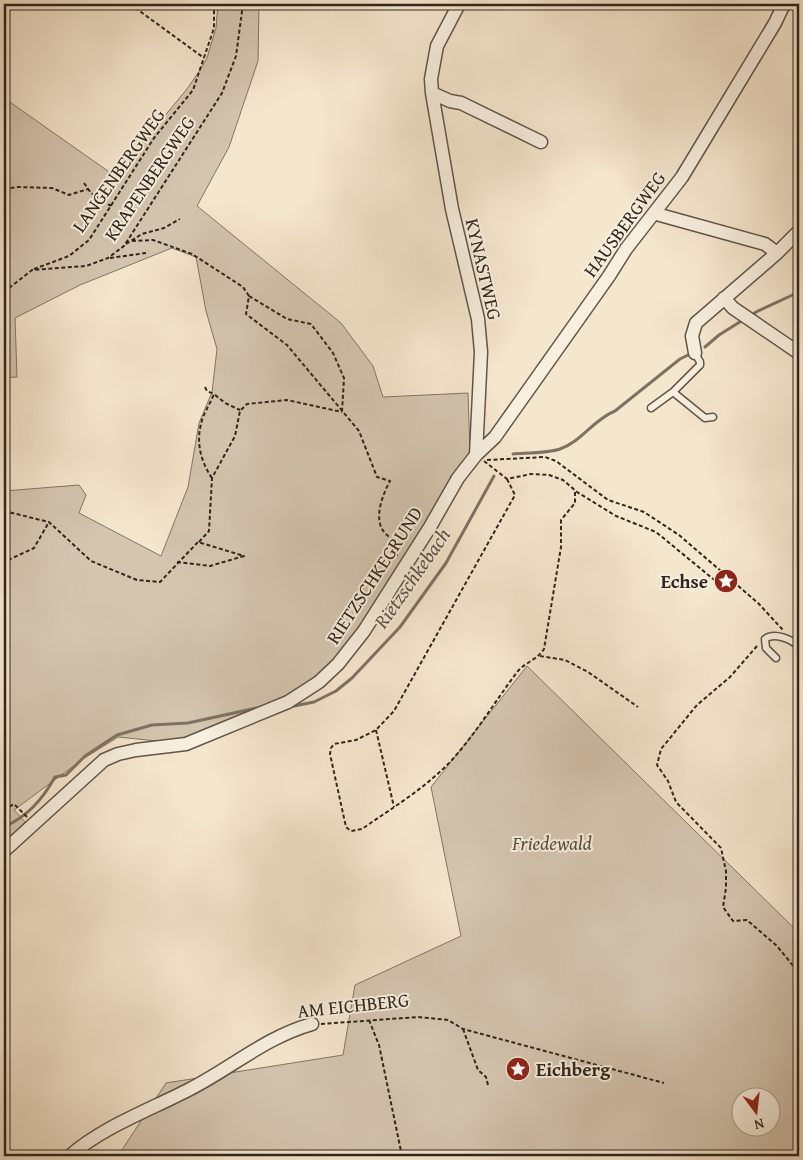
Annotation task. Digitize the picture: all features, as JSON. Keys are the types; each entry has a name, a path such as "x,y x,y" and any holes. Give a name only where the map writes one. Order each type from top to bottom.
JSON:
{"street":[{"name":"KYNASTWEG","path":"459,4 437,46 431,79 452,209 478,319 482,352 476,455"},
{"name":"HAUSBERGWEG","path":"476,455 495,437 626,249 682,177 775,23 784,4"},
{"path":"432,93 450,101 461,103 541,142"},
{"path":"655,212 765,244 777,253"},
{"path":"695,353 692,336 696,323 777,253 799,231"},
{"path":"724,298 733,308 799,353"},
{"name":"RIETZSCHKEGRUND","path":"4,851 104,760 118,754 136,750 186,744 288,702 319,682 338,664 364,631 430,527 458,478 476,455"},
{"name":"AM EICHBERG","path":"70,1156 94,1138 192,1088 269,1041 292,1030 312,1024"}],"lane":[{"path":"651,408 673,392 700,366 695,353"},
{"path":"673,392 705,418 713,417"},
{"path":"776,658 766,648 765,639 767,637 780,637 797,644"}],"path":[{"path":"130,4 204,58"},
{"name":"LANGENBERGWEG","path":"32,270 69,256 89,240 154,138 193,90 214,28 214,4"},
{"name":"KRAPENBERGWEG","path":"32,270 86,266 108,258 124,246 222,93 236,56 243,4"},
{"path":"84,183 100,200 111,206"},
{"path":"4,189 18,187 52,188 69,195 88,189"},
{"path":"124,246 142,234 164,228 180,220"},
{"path":"132,241 153,240 192,254 243,287 249,296 287,319 312,324 333,353 344,378 342,412"},
{"path":"108,258 146,253"},
{"path":"4,292 32,270"},
{"path":"249,296 246,314 287,346 358,430 377,477 390,481 383,495 380,519 384,532 397,542 398,576"},
{"path":"204,387 225,403 240,410"},
{"path":"212,478 199,448 201,423 214,394"},
{"path":"4,511 49,522 91,561 137,580 160,582 177,562 209,531 212,478 235,436 240,410 246,404 287,400 342,412"},
{"path":"476,455 488,460 545,457 556,461 608,500 644,512 678,535 758,603 797,644"},
{"path":"476,455 506,479 515,495 394,712 376,730 356,740 334,744 331,748 330,754 346,827 352,831 362,829 394,808 424,786 450,762 473,734 520,668 540,656 544,649 561,547 561,520 576,503 575,491"},
{"path":"506,479 531,474 549,475 563,480 575,491 616,516 656,532 729,592"},
{"path":"4,579 8,560 34,548 49,522"},
{"path":"177,562 210,566 244,556 198,542"},
{"path":"758,645 730,677 697,705 661,749 656,765 668,781 676,802 721,848 726,871 726,888 722,907 733,921 747,920 771,941 799,973"},
{"path":"540,656 566,660 588,672 638,707"},
{"path":"376,730 394,808"},
{"path":"4,810 14,804 34,824"},
{"name":"AM EICHBERG","path":"312,1024 418,1017 448,1020 463,1029 664,1083"},
{"path":"369,1020 379,1045 402,1156"},
{"path":"463,1029 478,1070 486,1077 488,1085"},
{"path":"795,1156 799,1150"}],"green space":[{"path":"218,4 259,4 258,61 229,147 197,206 341,323 373,366 383,397 468,393 470,452 338,664 319,682 186,744 118,737 83,759 14,810 26,823 4,842 4,491 79,485 86,495 79,513 161,556 188,487 199,423 212,392 217,349 206,311 196,257 172,248 80,285 15,318 17,377 4,378 4,98 115,176 187,89 200,70 207,58 216,28"},
{"name":"Friedewald","path":"527,666 799,933 799,1156 118,1156 166,1083 343,1055 355,985 461,936 431,787"}],"waterway":[{"name":"Rietzschkebach","path":"751,316 799,292"},
{"name":"Rietzschkebach","path":"705,347 719,335 743,320"},
{"name":"Rietzschkebach","path":"513,454 550,451 568,446 600,419 615,411 680,359 688,355"},
{"name":"Rietzschkebach","path":"289,707 314,702 336,691 352,678 400,627 446,563 494,476"},
{"name":"Rietzschkebach","path":"4,827 13,823 34,806 55,777 66,775 85,756 117,735 152,725 188,723 261,707"}],"place":[{"name":"Echse","path":"726,581"},
{"name":"Eichberg","path":"518,1069"}]}
